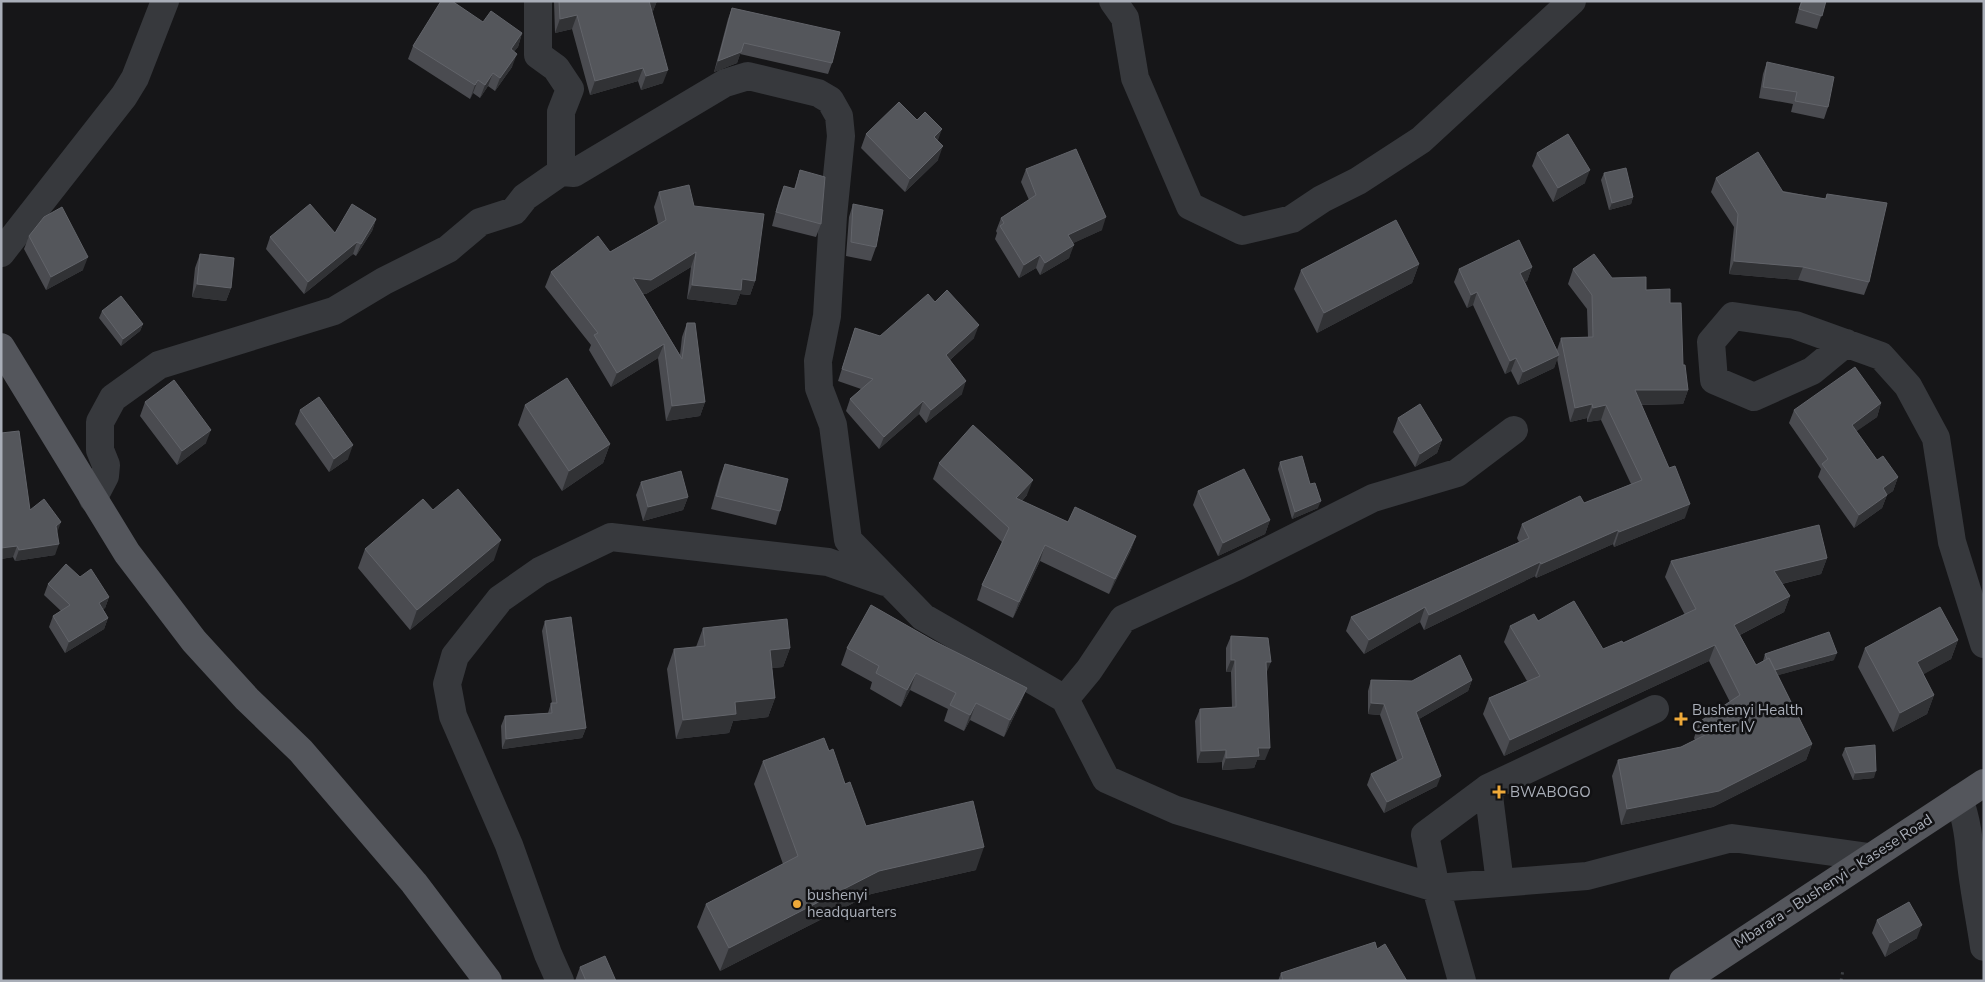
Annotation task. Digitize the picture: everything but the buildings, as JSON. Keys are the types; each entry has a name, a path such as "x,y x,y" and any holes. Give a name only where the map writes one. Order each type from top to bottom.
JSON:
{"main road":[{"path":"1,347 127,553 194,641 247,699 301,751 414,884 488,981"},
{"name":"Mbarara - Bushenyi - Kasese Road","path":"1683,981 1869,856 1984,783"}],"street":[{"path":"1,253 124,96 135,78 165,1"},
{"path":"538,1 538,55 556,68 570,89 561,112 561,172"},
{"path":"1113,1 1125,18 1135,78 1190,206 1242,231 1292,219 1322,199 1358,181 1421,140 1572,1"},
{"path":"93,499 105,476 106,465 100,450 100,422 113,398 159,365 334,311 384,281 448,249 480,222 514,211 525,197 561,172 574,174 725,83 748,76 818,93 830,100 839,116 841,136 833,216 827,316 818,362 819,388 832,425 848,540 923,616 1064,700 1106,779 1176,810 1436,888 1587,876 1732,838 1869,856"},
{"path":"1846,343 1881,356 1908,386 1936,438 1952,542 1984,644"},
{"path":"1064,700 1089,670 1123,619 1238,566 1373,498 1457,473 1514,430"},
{"path":"560,981 548,954 509,845 453,716 447,684 455,656 500,599 540,570 611,537 828,562 892,584"},
{"path":"1462,981 1436,888 1426,835 1488,788 1655,709"},
{"path":"1488,788 1500,883"},
{"path":"1959,799 1965,815 1970,843 1971,862 1984,947"}],"path":[{"path":"1842,981 1843,970"}],"place":[{"name":"Bushenyi Health Center IV","path":"1681,719"},
{"name":"BWABOGO","path":"1499,792"},
{"name":"bushenyi headquarters","path":"797,904"}]}
